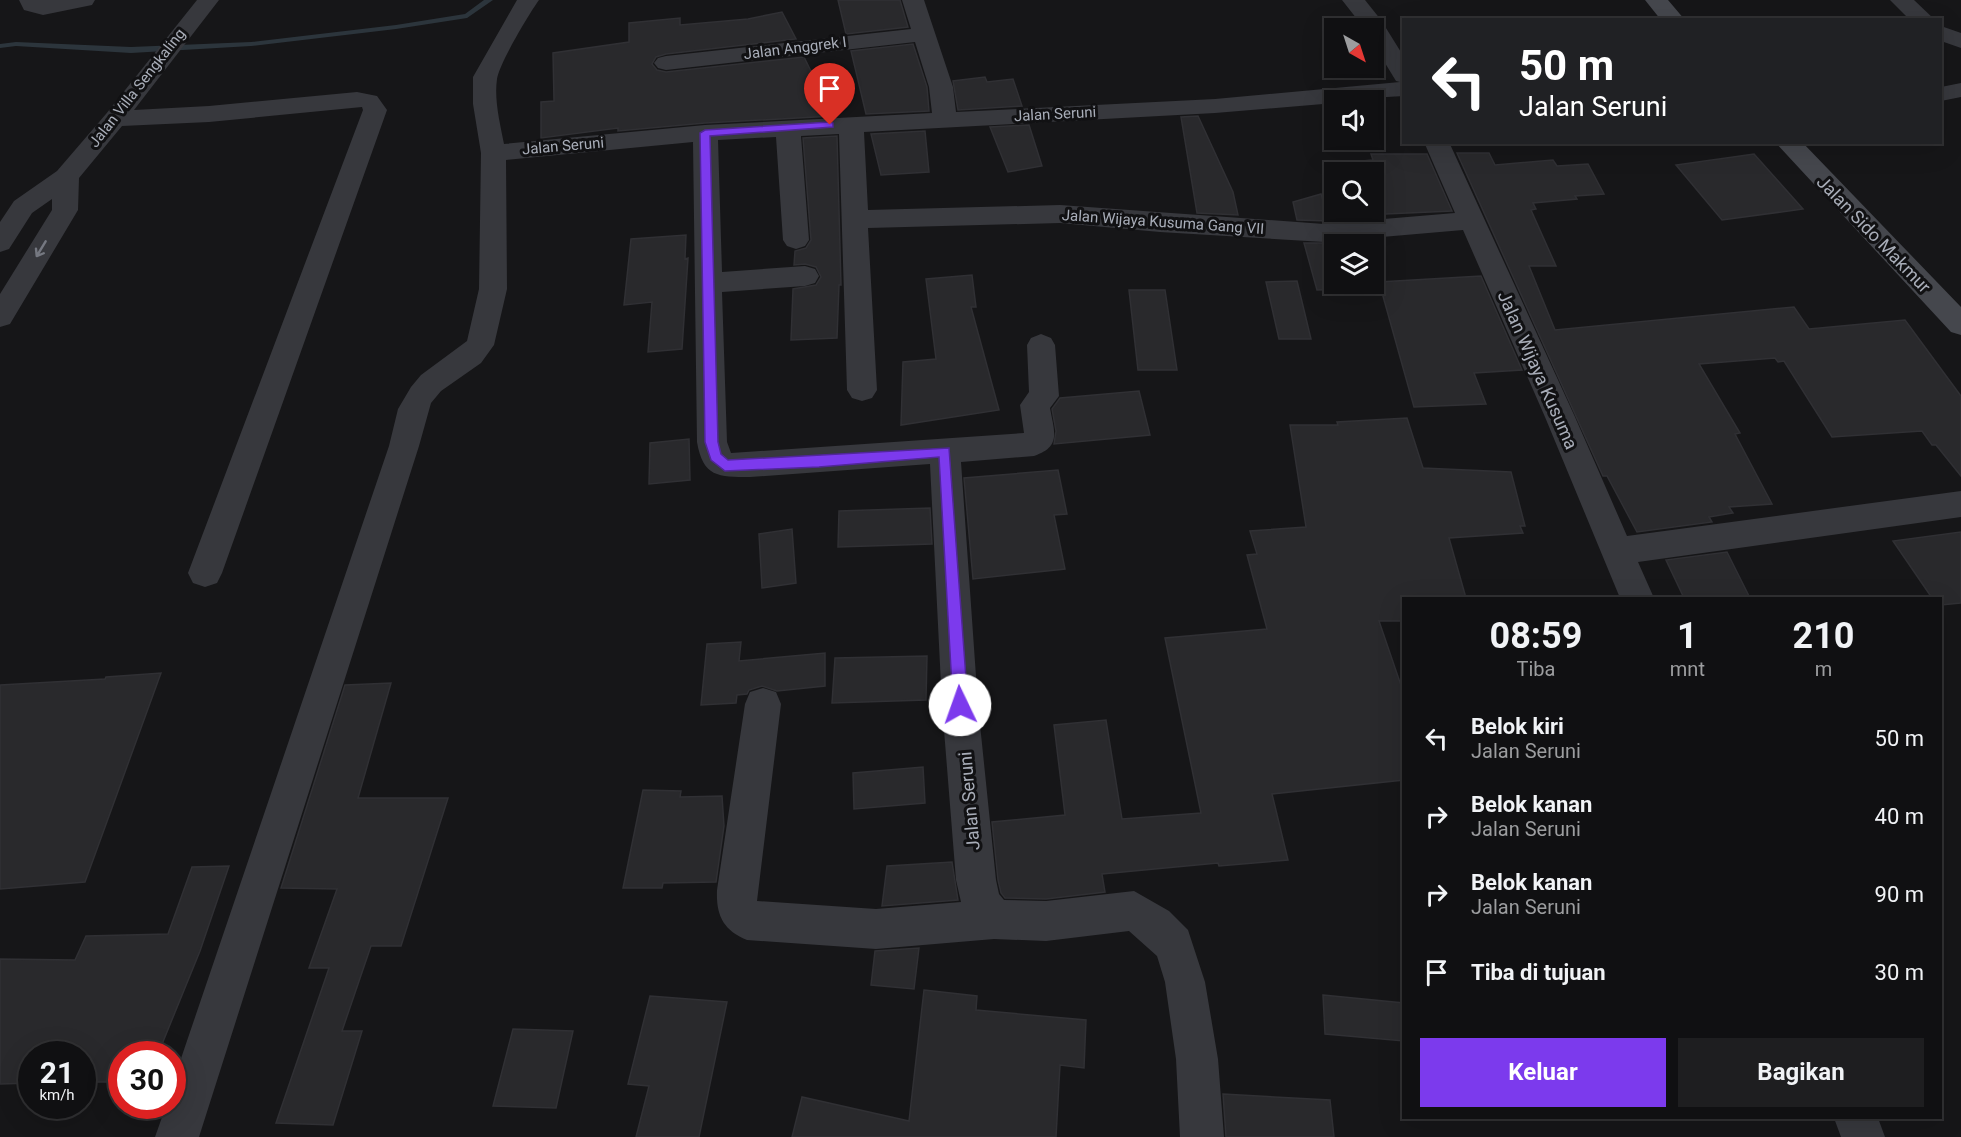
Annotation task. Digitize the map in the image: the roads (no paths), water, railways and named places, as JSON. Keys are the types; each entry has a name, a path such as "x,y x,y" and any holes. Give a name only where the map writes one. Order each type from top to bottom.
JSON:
{"main road":[{"path":"1656,0 1672,18"},
{"name":"Jalan Sido Makmur","path":"1789,144 1961,325"}],"street":[{"path":"30,0 32,5 43,8 84,0"},
{"name":"Jalan Villa Sengkaling","path":"0,243 12,207 66,177 208,0"},
{"path":"177,1137 404,446 413,409 431,383 471,355 480,345 493,289 493,153 485,104 485,77 519,12 528,0"},
{"path":"913,0 941,87 945,120"},
{"path":"1353,0 1370,20 1402,73"},
{"path":"1901,0 1922,18"},
{"path":"1942,33 1961,41"},
{"name":"Jalan Anggrek I","path":"666,63 925,34"},
{"name":"Jalan Seruni","path":"493,153 705,133 1215,105 1402,89"},
{"path":"1942,94 1961,90"},
{"path":"118,114 209,114 357,99 367,99 373,104 375,110 205,573"},
{"path":"851,124 862,390"},
{"path":"788,129 796,240"},
{"path":"705,133 712,442 716,457 725,465 819,462 1034,444 1040,438 1035,405 1044,396 1041,345"},
{"name":"Jalan Wijaya Kusuma","path":"1437,144 1636,597"},
{"path":"0,317 65,210 66,177"},
{"path":"12,207 65,210"},
{"name":"Jalan Wijaya Kusuma Gang VII","path":"856,219 1060,214 1324,233 1470,221"},
{"path":"710,283 805,276"},
{"name":"Jalan Seruni","path":"945,451 960,705 976,880 981,904 994,919"},
{"path":"1617,551 1961,504"},
{"path":"763,704 737,890 736,906 747,920 876,929 994,919 1038,922 1134,911 1155,925 1174,944 1185,982 1197,1059 1202,1137"},
{"path":"1856,1119 1863,1137"}],"waterway":[{"path":"0,46 16,44 131,50 251,44 467,16 489,0"}]}
